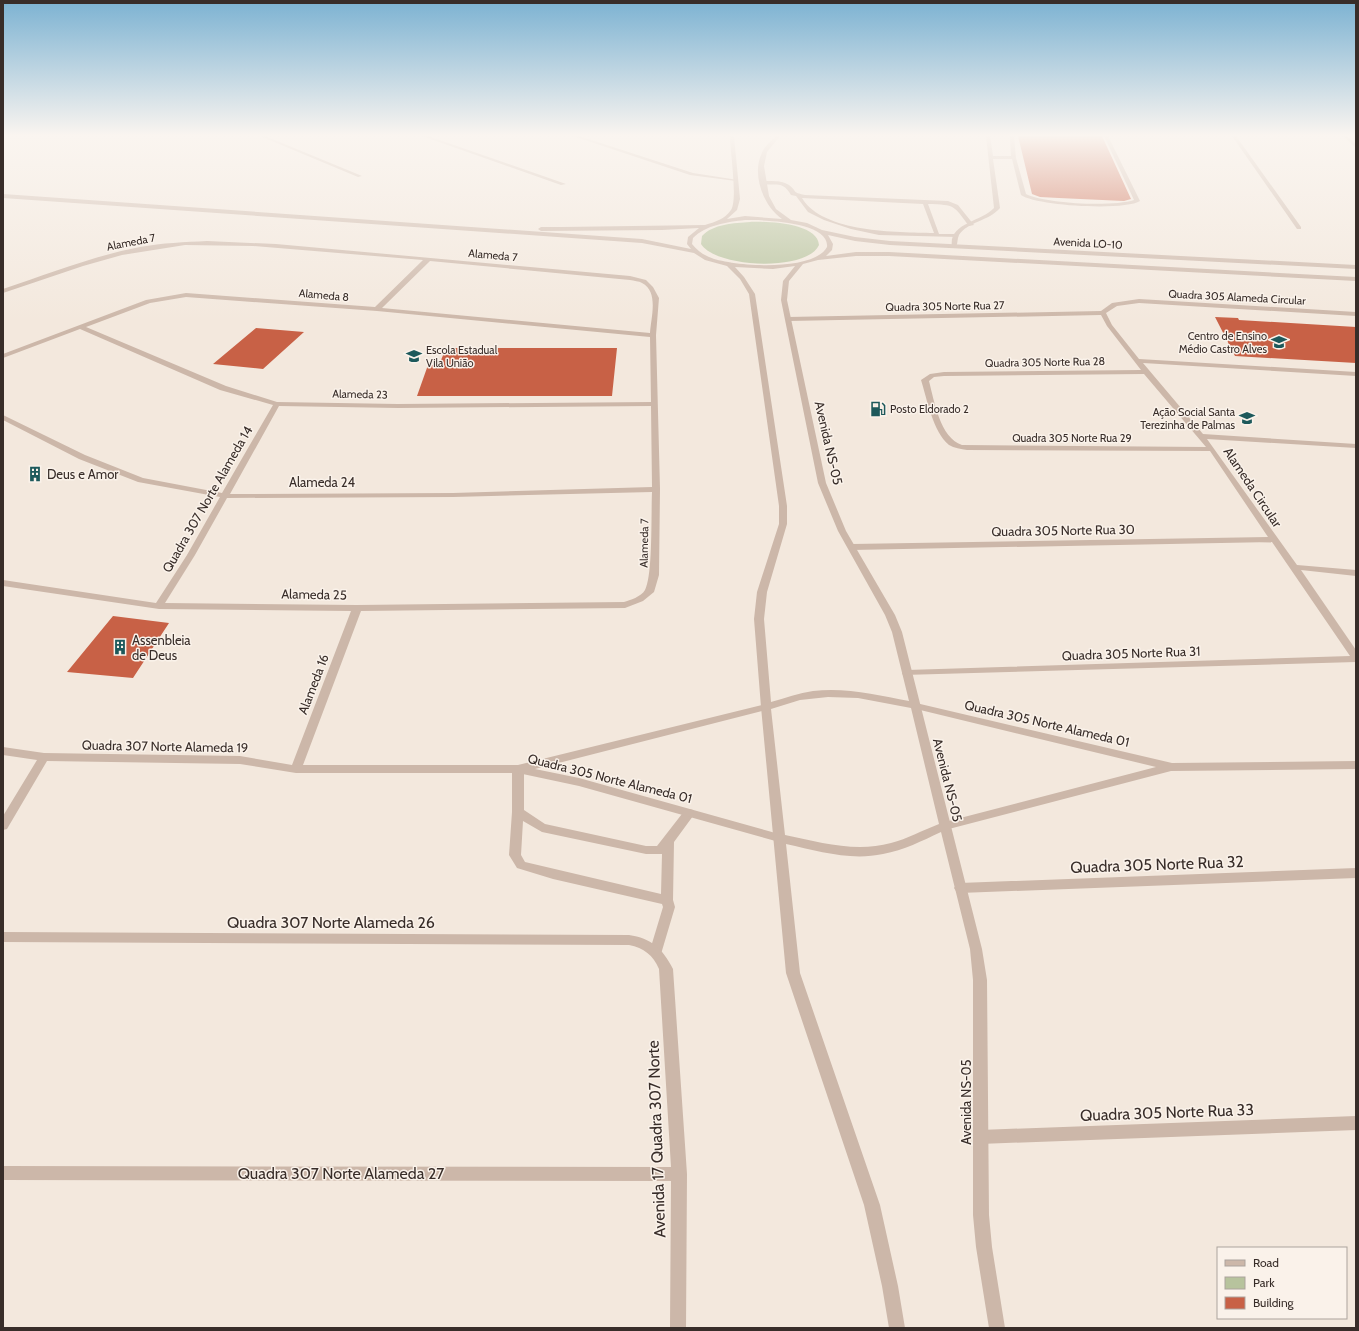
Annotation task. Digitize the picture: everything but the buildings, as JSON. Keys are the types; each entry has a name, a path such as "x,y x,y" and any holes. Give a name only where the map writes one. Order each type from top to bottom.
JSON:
{"street":[{"path":"32,198 475,230 648,242 696,252 709,259 728,264 769,268 800,264 819,258 826,253 831,246 829,238 820,231 806,225 790,221 758,218 722,222 707,226 661,229 598,227 475,230"},
{"path":"722,222 731,214 737,203 737,198"},
{"path":"768,198 770,206 790,221"},
{"path":"800,198 810,211 832,221 879,233 955,236"},
{"path":"843,198 953,204 971,225"},
{"path":"954,246 955,236 959,231 991,214 997,208 996,198"},
{"path":"1029,198 1043,201 1120,205 1135,203 1137,201 1136,198"},
{"path":"1278,198 1299,228"},
{"path":"925,202 937,235"},
{"path":"696,252 690,243 691,238 695,233 707,226"},
{"name":"Avenida LO-10","path":"820,231 878,242 1356,267"},
{"name":"Alameda 7","path":"3,291 108,256 135,250 182,244 215,243 275,246 428,258 630,278 644,281 651,288 656,298 653,335 653,404 656,489 654,575 649,592 640,599 626,604"},
{"name":"Avenida LO-10","path":"819,258 856,254 889,254 1356,279"},
{"path":"377,309 428,258"},
{"path":"728,264 742,278 752,294 783,506 783,524 762,592 760,612 766,707 793,973 872,1205 890,1286 897,1328"},
{"name":"Avenida NS-05","path":"800,264 789,275 785,283 784,297 822,483 836,518 890,615 897,632 976,949 980,980 980,1215 996,1328"},
{"name":"Alameda 8","path":"3,356 148,301 180,295 377,309 653,335"},
{"name":"Quadra 305 Alameda Circular","path":"1103,313 1106,308 1117,304 1139,301 1356,314"},
{"name":"Quadra 305 Norte Rua 27","path":"788,318 1103,313"},
{"name":"Alameda Circular","path":"1103,313 1109,325 1137,361 1212,449 1356,658"},
{"name":"Alameda 23","path":"81,327 223,388 277,404 398,406 653,404"},
{"path":"1137,361 1356,374"},
{"name":"Quadra 305 Norte Rua 28","path":"981,449 967,448 953,444 947,438 943,431 925,380 932,375 944,374 1146,372"},
{"name":"Quadra 307 Norte Alameda 14","path":"159,606 225,496 277,404"},
{"name":"Alameda 24","path":"3,417 82,457 141,480 225,496 453,495 656,489"},
{"path":"1202,436 1356,446"},
{"name":"Quadra 305 Norte Rua 29","path":"981,449 1212,449"},
{"name":"Quadra 305 Norte Rua 30","path":"852,547 1274,540"},
{"path":"1294,567 1356,573"},
{"name":"Alameda 25","path":"3,583 159,606 357,608 626,604"},
{"name":"Alameda 16","path":"296,769 357,608"},
{"path":"1344,641 1356,642"},
{"name":"Quadra 305 Norte Rua 31","path":"907,672 1356,658"},
{"name":"Quadra 305 Norte Alameda 01","path":"518,769 766,707 800,697 831,694 854,694 916,706 1172,767"},
{"name":"Quadra 307 Norte Alameda 19","path":"3,751 44,757 240,760 296,769 518,769"},
{"path":"3,826 44,757"},
{"name":"Quadra 305 Norte Alameda 01","path":"518,769 567,779 780,838 837,850 866,852 886,849 945,826 1172,767 1356,765"},
{"path":"518,769 518,812 515,856 521,864 553,874 666,900"},
{"path":"518,812 542,828 646,850 660,850 668,842 689,813"},
{"path":"656,950 668,906 666,900 668,842"},
{"name":"Quadra 305 Norte Rua 32","path":"960,888 1356,873"},
{"name":"Quadra 307 Norte Alameda 26","path":"3,937 629,940 639,941 656,950"},
{"name":"Avenida 17 Quadra 307 Norte","path":"656,950 662,959 666,970 679,1174 678,1328"},
{"name":"Quadra 305 Norte Rua 33","path":"980,1137 1356,1123"},
{"name":"Quadra 307 Norte Alameda 27","path":"3,1173 679,1174"}],"green space":[{"path":"750,222 779,223 801,228 810,232 816,238 819,245 811,254 798,260 761,264 724,258 710,252 701,244 702,236 712,229 724,225"}],"place":[{"name":"Centro de Ensino Médio Castro Alves","path":"1279,342"},
{"name":"Escola Estadual Vila União","path":"414,356"},
{"name":"Posto Eldorado 2","path":"878,409"},
{"name":"Ação Social Santa Terezinha de Palmas","path":"1247,418"},
{"name":"Deus e Amor","path":"35,474"},
{"name":"Assenbleia de Deus","path":"120,647"}]}
